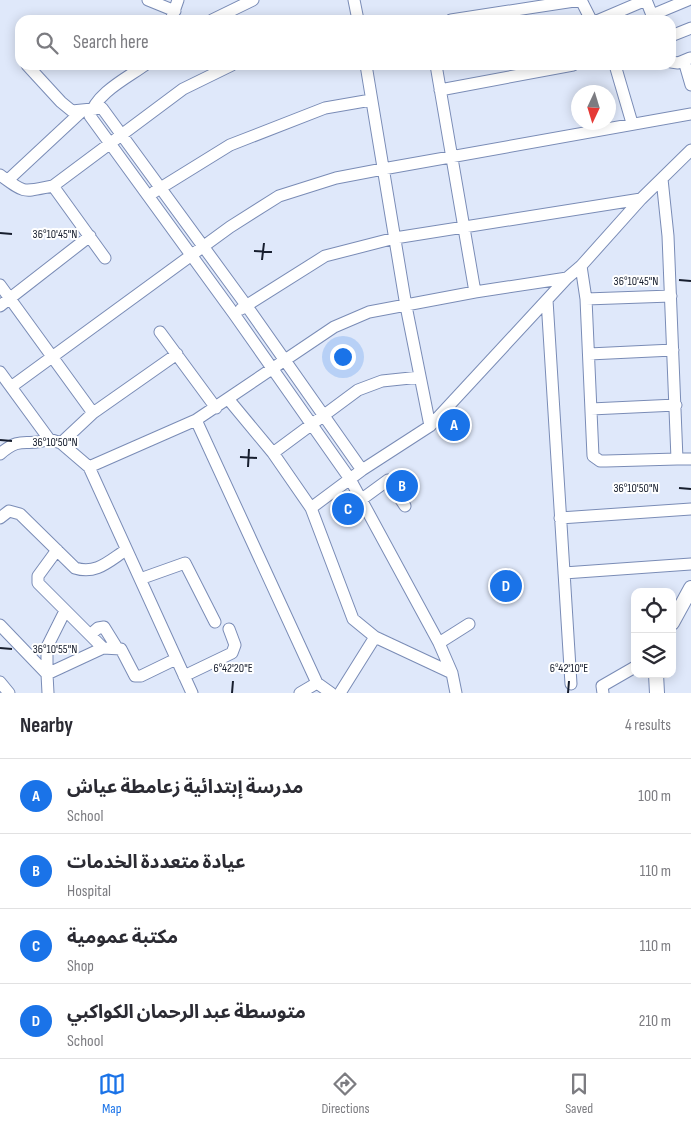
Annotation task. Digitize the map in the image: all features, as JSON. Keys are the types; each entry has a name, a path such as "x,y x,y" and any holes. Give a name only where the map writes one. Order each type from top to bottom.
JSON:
{"main road":[{"path":"676,616 691,588"},
{"path":"656,678 657,693"}],"street":[{"path":"148,0 175,10"},
{"path":"222,15 253,0"},
{"path":"354,0 357,15"},
{"path":"484,15 581,0 588,15"},
{"path":"611,15 646,0 652,15"},
{"path":"659,15 688,0"},
{"path":"676,34 691,28"},
{"path":"687,60 691,85"},
{"path":"31,70 60,102 72,111 102,108 246,305 362,470"},
{"path":"138,70 102,96 4,178 24,191 34,191 53,186 183,89 222,70"},
{"path":"367,70 406,306 430,426"},
{"path":"437,70 475,292"},
{"path":"440,90 546,70"},
{"path":"616,70 632,123"},
{"path":"149,196 230,145 325,108 372,100"},
{"path":"86,110 234,314 350,479 439,643 452,674 456,693"},
{"path":"11,387 202,247 279,196 336,178 632,123 691,114"},
{"path":"311,508 362,470 430,426 567,278 581,266 641,199 691,150"},
{"path":"662,179 671,296 677,459"},
{"path":"53,186 105,258"},
{"path":"234,314 325,256 395,238 641,199"},
{"path":"0,306 90,236"},
{"path":"581,266 586,299 589,354 591,451 596,459 606,461 691,458"},
{"path":"89,467 196,420 229,400 272,368 334,327 369,312 475,292 567,278"},
{"path":"0,285 93,413"},
{"path":"586,299 671,296"},
{"path":"548,300 571,684"},
{"path":"160,332 216,408"},
{"path":"589,354 673,350"},
{"path":"61,443 93,413 177,354"},
{"path":"0,372 49,439 61,443 89,467 192,693"},
{"path":"273,453 358,390 382,381 420,378"},
{"path":"229,400 273,453 311,508 353,619 375,637 452,674"},
{"path":"591,409 676,405"},
{"path":"196,420 317,684 332,693"},
{"path":"0,454 17,442 39,443 49,439"},
{"path":"362,499 388,480 405,506"},
{"path":"560,518 691,509"},
{"path":"0,518 9,510 20,514 75,568 90,571 126,550"},
{"path":"57,550 38,576 38,583 103,648"},
{"path":"140,579 185,563 215,622"},
{"path":"564,574 691,564"},
{"path":"48,693 47,647 65,611"},
{"path":"439,643 469,624"},
{"path":"0,625 47,674"},
{"path":"90,635 98,628 104,627 117,648"},
{"path":"184,676 232,653 235,646 229,629"},
{"path":"340,693 375,637"},
{"path":"47,674 103,648 121,649 135,676 141,676 176,659"},
{"path":"604,693 602,686 631,669"},
{"path":"0,682 9,693"},
{"path":"300,693 317,684"}],"place":[{"name":"مدرسة إبتدائية زعامطة عياش","path":"454,425"},
{"name":"عيادة متعددة الخدمات","path":"402,486"},
{"name":"مكتبة عمومية","path":"348,509"},
{"name":"متوسطة عبد الرحمان الكواكبي","path":"506,586"}]}
